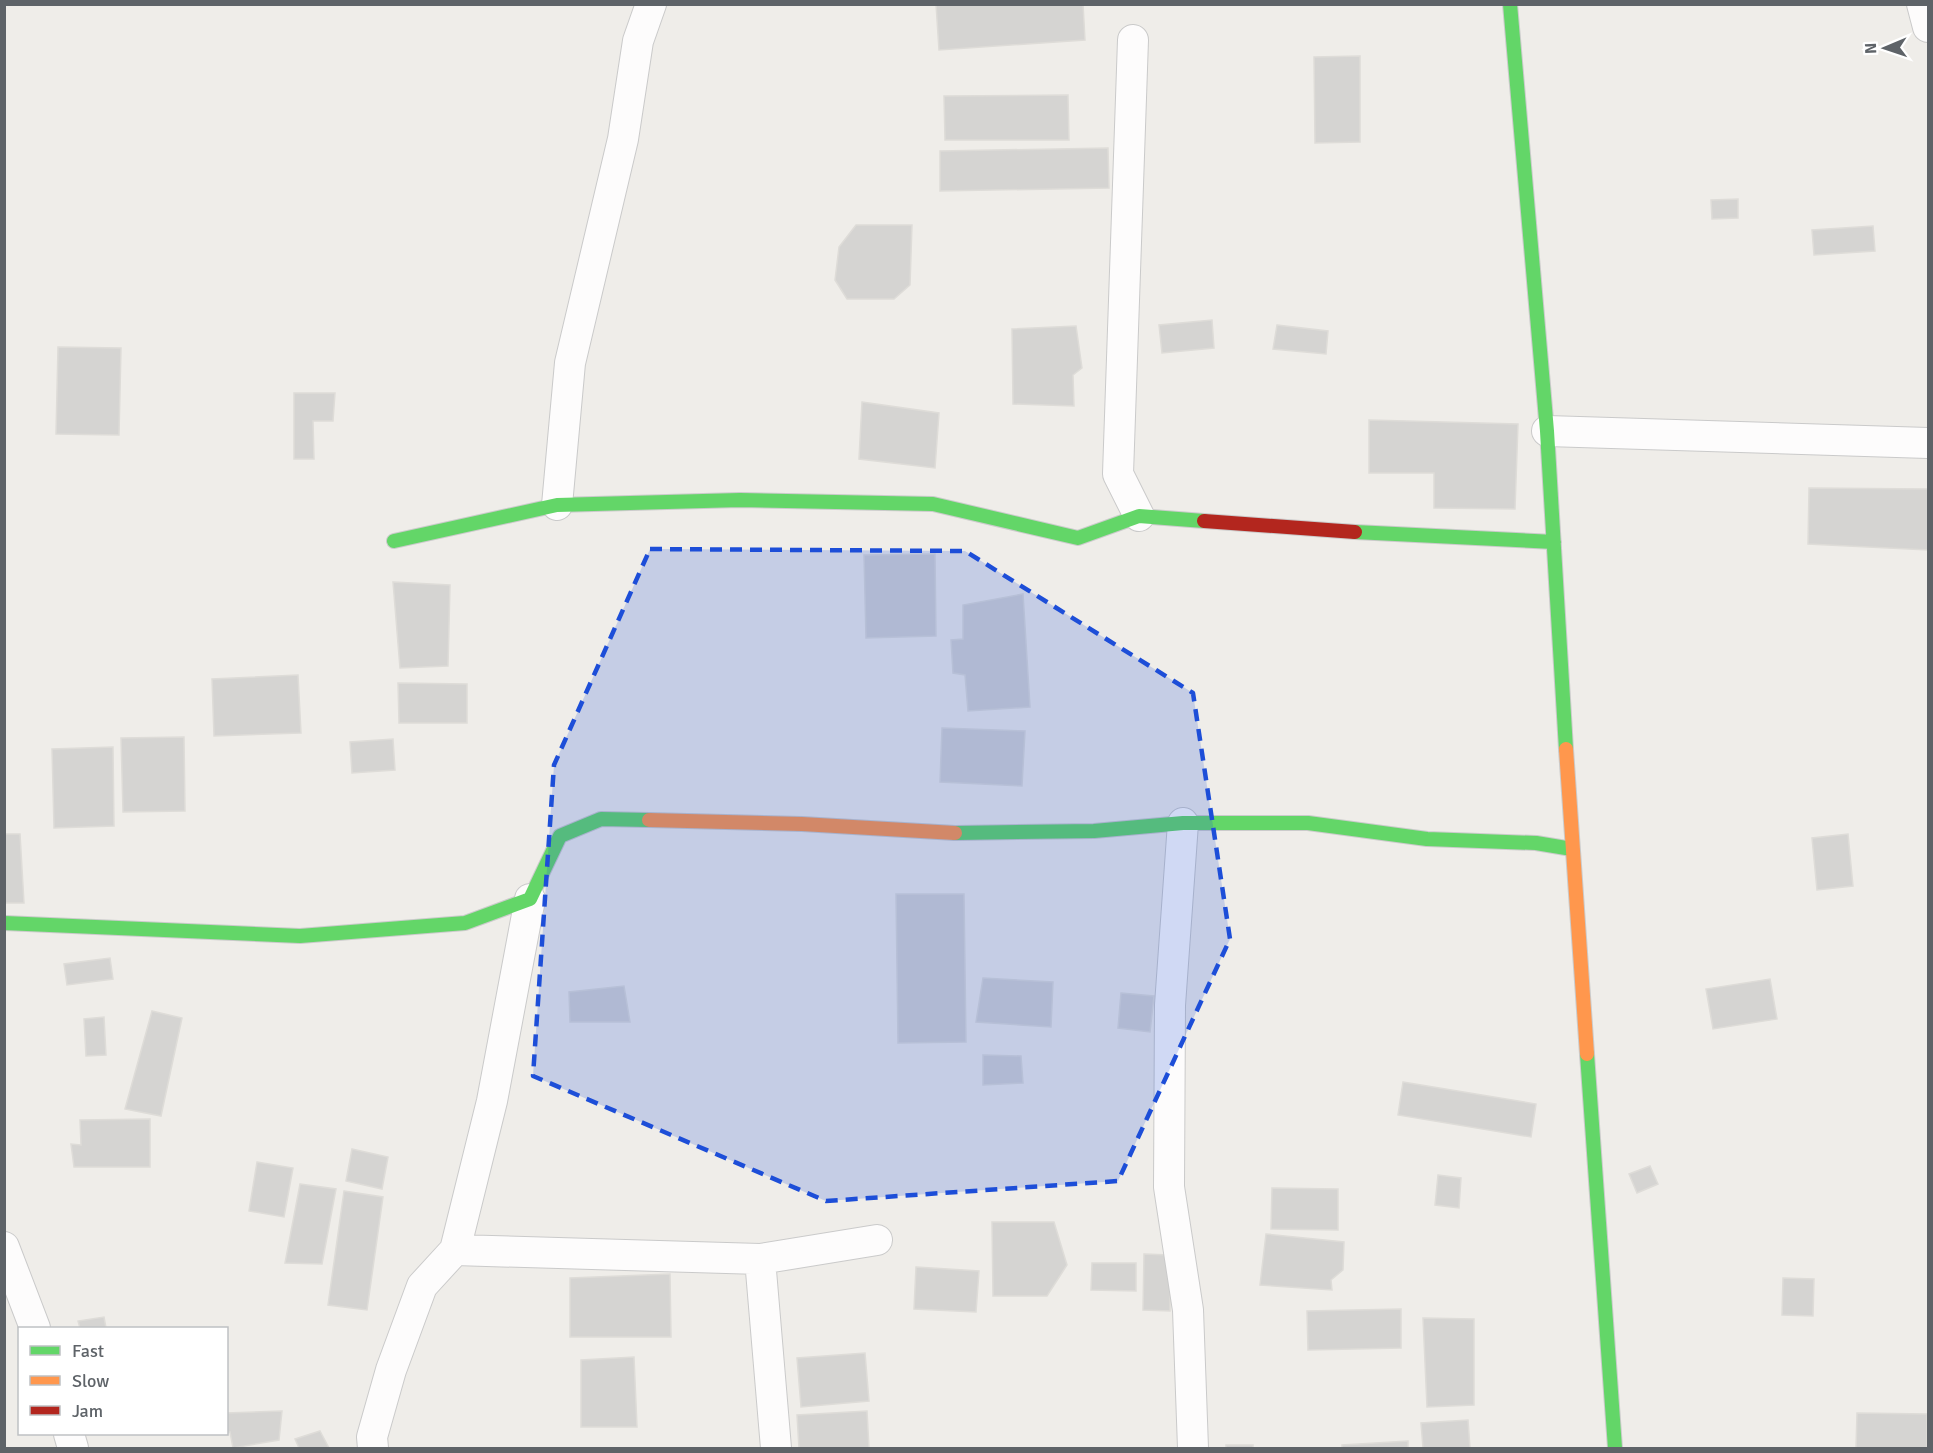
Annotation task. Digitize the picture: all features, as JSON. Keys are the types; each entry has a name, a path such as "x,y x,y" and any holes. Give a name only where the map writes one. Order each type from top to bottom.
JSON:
{"street":[{"path":"557,505 570,363 623,139 638,41 651,4"},
{"path":"1510,4 1547,432 1572,849 1615,1449"},
{"path":"1922,4 1929,27"},
{"path":"1133,40 1118,474 1139,516"},
{"path":"1547,432 1929,443"},
{"path":"393,540 557,505 740,500 933,504 1078,538 1139,516 1321,530 1554,542"},
{"path":"373,1449 372,1437 391,1370 422,1286 455,1250 492,1101 530,899 560,836 601,819 802,824 963,834 1094,831 1183,823 1308,823 1427,839 1536,843 1572,849"},
{"path":"1183,823 1170,1005 1169,1187 1188,1310 1193,1449"},
{"path":"4,923 300,936 465,923 530,899"},
{"path":"455,1250 760,1259 877,1240"},
{"path":"4,1247 34,1327"},
{"path":"760,1259 776,1449"}],"highlighted area":[{"path":"650,549 965,551 1193,693 1230,939 1118,1181 826,1201 533,1076 554,765"}],"building":[{"path":"936,4 1083,4 1085,40 939,50"},
{"path":"1360,56 1360,142 1315,143 1314,57"},
{"path":"1068,95 1069,140 945,140 944,96"},
{"path":"1108,148 1109,188 940,191 940,151"},
{"path":"1738,199 1738,218 1712,219 1711,200"},
{"path":"856,225 912,225 910,285 894,299 847,299 835,280 839,247"},
{"path":"1873,226 1875,251 1814,255 1812,230"},
{"path":"1212,320 1214,348 1162,353 1159,325"},
{"path":"1277,325 1328,331 1326,354 1273,349"},
{"path":"1076,326 1082,368 1073,375 1074,406 1013,404 1012,329"},
{"path":"58,347 121,348 119,435 56,434"},
{"path":"294,393 335,393 333,421 313,421 314,459 294,459"},
{"path":"862,402 939,413 935,468 859,459"},
{"path":"1369,420 1518,424 1515,509 1434,508 1434,473 1369,473"},
{"path":"1809,488 1928,489 1928,550 1808,544"},
{"path":"935,554 936,636 866,638 864,555"},
{"path":"393,582 450,585 448,666 400,668"},
{"path":"1023,594 1030,707 968,711 965,675 953,673 951,640 963,639 963,605"},
{"path":"298,675 301,733 214,736 212,679"},
{"path":"398,683 467,684 467,723 399,723"},
{"path":"942,728 1025,731 1022,786 940,782"},
{"path":"184,737 185,811 123,812 121,738"},
{"path":"393,739 395,770 352,773 350,742"},
{"path":"113,747 114,826 54,828 52,749"},
{"path":"4,834 20,834 24,903 4,903"},
{"path":"1848,834 1853,886 1817,890 1812,838"},
{"path":"896,894 964,894 966,1042 898,1043"},
{"path":"110,958 113,979 67,985 64,964"},
{"path":"983,978 1053,982 1051,1027 976,1022"},
{"path":"1770,979 1777,1019 1713,1029 1706,989"},
{"path":"624,986 630,1022 570,1022 569,992"},
{"path":"1121,993 1154,996 1150,1032 1118,1028"},
{"path":"152,1011 182,1018 161,1116 125,1109"},
{"path":"104,1017 106,1055 86,1056 84,1019"},
{"path":"983,1055 1021,1056 1023,1083 983,1085"},
{"path":"1403,1082 1536,1104 1531,1137 1398,1115"},
{"path":"150,1119 150,1167 74,1167 71,1144 81,1145 80,1120"},
{"path":"352,1149 388,1157 382,1189 346,1181"},
{"path":"257,1162 293,1168 284,1217 249,1211"},
{"path":"1650,1166 1658,1184 1637,1193 1629,1174"},
{"path":"1438,1175 1461,1178 1459,1208 1435,1205"},
{"path":"300,1184 336,1189 322,1264 285,1263"},
{"path":"1272,1188 1338,1189 1338,1230 1271,1229"},
{"path":"344,1191 383,1197 367,1310 328,1305"},
{"path":"992,1222 1054,1222 1067,1265 1047,1296 993,1296"},
{"path":"1266,1234 1344,1242 1343,1270 1331,1280 1332,1290 1260,1285"},
{"path":"1144,1254 1170,1255 1170,1311 1143,1310"},
{"path":"1092,1263 1136,1263 1136,1291 1091,1290"},
{"path":"916,1267 979,1271 976,1312 914,1309"},
{"path":"670,1274 671,1337 570,1337 570,1278"},
{"path":"1783,1278 1814,1279 1813,1316 1782,1315"},
{"path":"1401,1309 1401,1348 1308,1350 1307,1311"},
{"path":"104,1317 106,1327 80,1327 78,1321"},
{"path":"1423,1318 1474,1319 1474,1405 1427,1407"},
{"path":"865,1353 869,1401 801,1407 797,1358"},
{"path":"634,1357 637,1427 581,1427 581,1360"},
{"path":"282,1411 279,1440 233,1448 230,1432 228,1432 228,1413"},
{"path":"867,1411 869,1448 799,1448 797,1415"},
{"path":"1857,1413 1927,1414 1927,1448 1856,1448"},
{"path":"1468,1420 1470,1448 1423,1448 1421,1423"},
{"path":"320,1431 329,1448 299,1448 295,1439"},
{"path":"1408,1441 1408,1448 1342,1448 1342,1445"},
{"path":"1226,1445 1253,1445 1253,1448 1226,1448"}],"traffic: fast":[{"path":"1510,4 1547,431 1566,749"},
{"path":"394,541 557,505 740,500 933,504 1078,538 1139,516 1204,521"},
{"path":"1355,532 1554,542"},
{"path":"4,923 300,936 465,923 530,899 560,836 601,819 649,820"},
{"path":"955,833 1094,831 1183,823 1308,823 1427,839 1536,843 1572,849"},
{"path":"1587,1054 1615,1448"}],"traffic: slow":[{"path":"1566,749 1587,1054"},
{"path":"649,820 802,824 955,833"}],"traffic: jam":[{"path":"1204,521 1355,532"}]}
